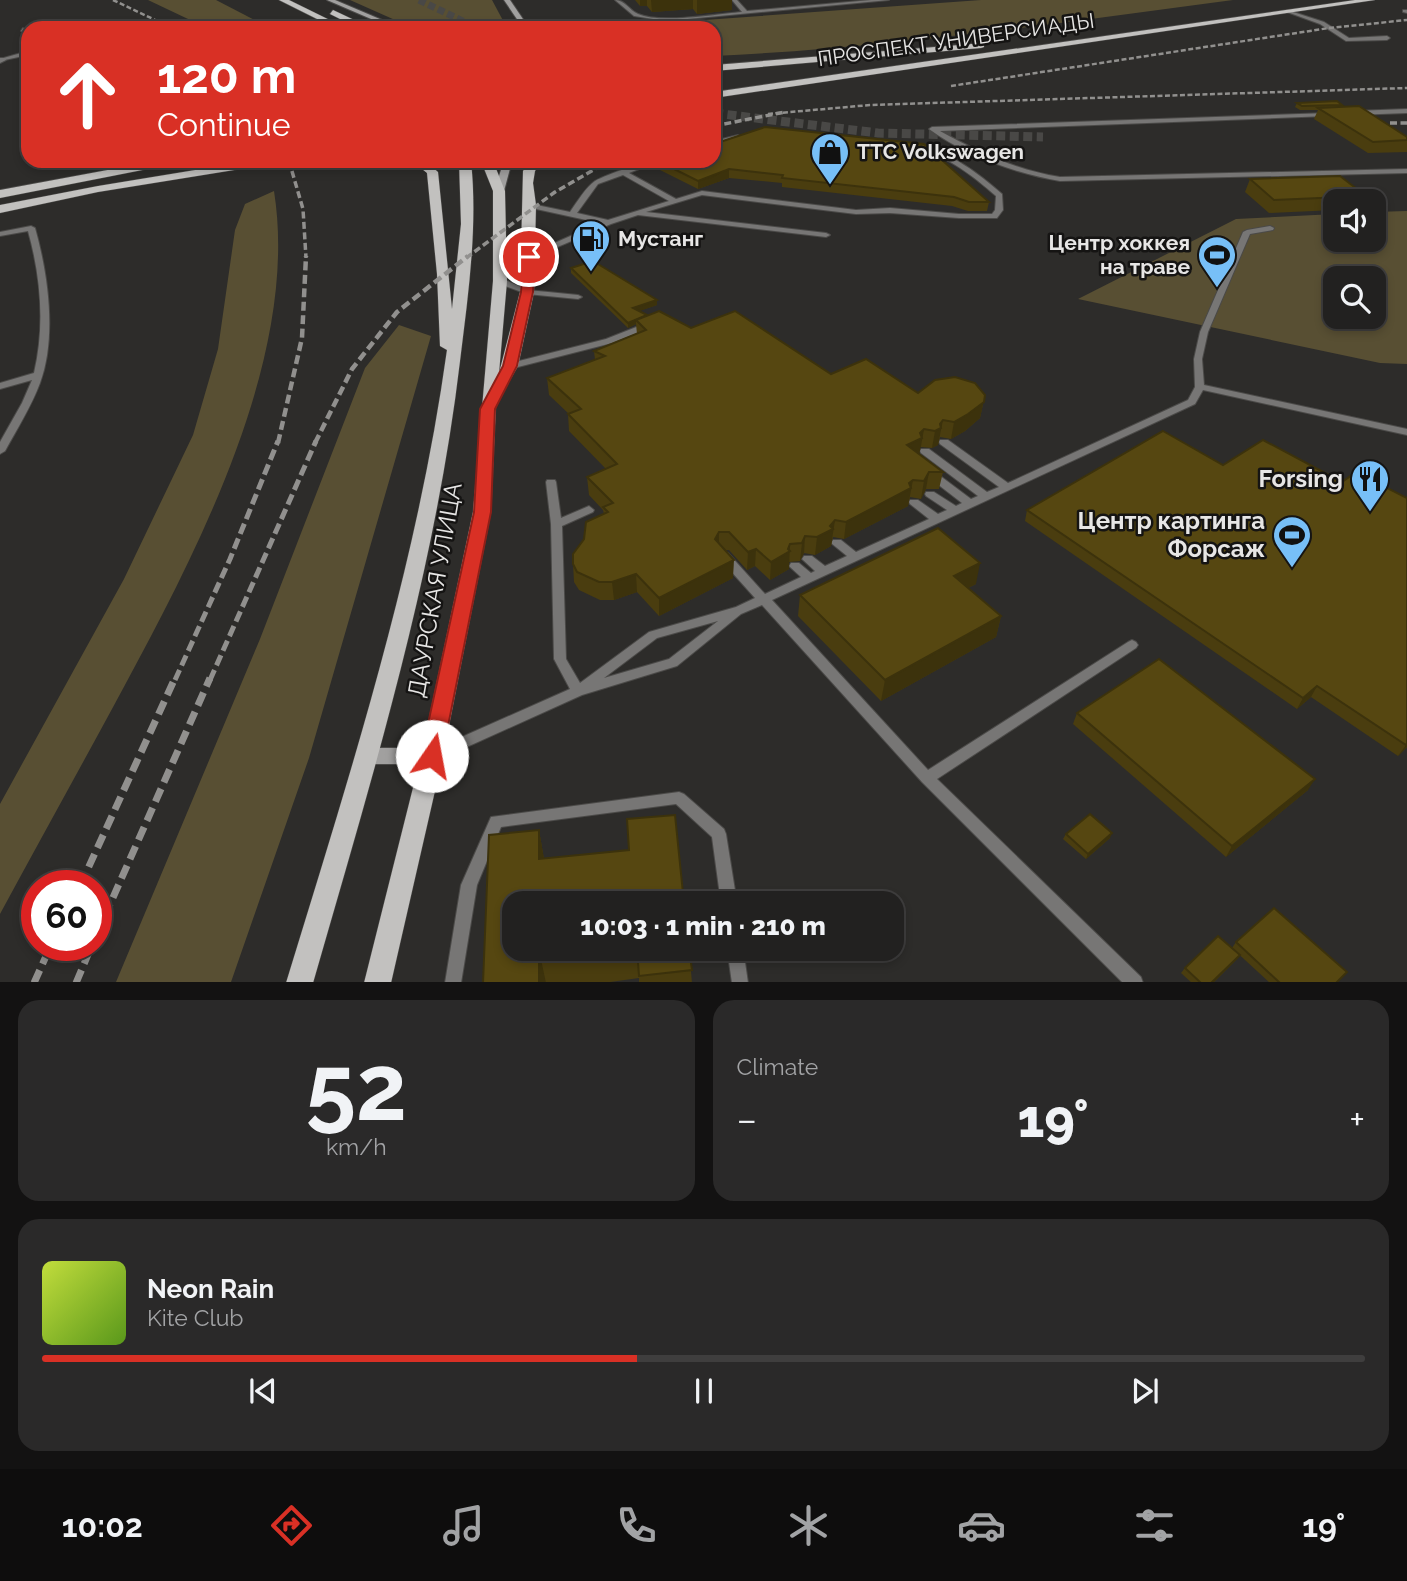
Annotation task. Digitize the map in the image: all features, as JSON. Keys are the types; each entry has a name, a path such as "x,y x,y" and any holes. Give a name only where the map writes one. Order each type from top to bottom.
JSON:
{"main road":[{"path":"283,0 329,21"},
{"path":"307,0 350,21"},
{"name":"ПРОСПЕКТ УНИВЕРСИАДЫ","path":"1088,30 1311,0"},
{"name":"ПРОСПЕКТ УНИВЕРСИАДЫ","path":"721,96 1371,0"},
{"name":"ПРОСПЕКТ УНИВЕРСИАДЫ","path":"789,72 994,43"},
{"path":"721,67 981,45"},
{"path":"0,194 136,168"},
{"path":"0,209 99,189 228,168"},
{"path":"427,168 432,172 444,274 449,409"},
{"path":"449,409 470,215 466,168"},
{"path":"489,168 499,191"},
{"path":"488,409 510,366 527,292 530,205 528,171 530,168"},
{"name":"ДАУРСКАЯ УЛИЦА","path":"377,982 432,756 482,512 500,281 499,191"},
{"name":"ДАУРСКАЯ УЛИЦА","path":"299,982 367,755 428,520 449,409"}],"street":[{"path":"330,0 381,21"},
{"path":"507,0 522,21"},
{"name":"ДАУРСКАЯ УЛИЦА","path":"499,191 506,168"},
{"path":"367,755 432,756"}],"lane":[{"path":"617,0 636,15 666,20 887,0"},
{"path":"734,0 746,13"},
{"path":"1289,10 1322,23 1348,40 1387,38"},
{"path":"1,60 21,55"},
{"path":"1351,113 1407,111"},
{"path":"1337,113 932,129 1002,165 1037,176 1060,179 1407,171"},
{"path":"721,141 751,134"},
{"path":"529,257 608,222 702,193 856,212 874,209 977,217 994,216 999,210 1000,195 988,184 945,156 913,147"},
{"path":"572,214 596,183 634,168"},
{"path":"622,172 675,201"},
{"path":"530,205 608,222"},
{"path":"635,214 827,235"},
{"path":"0,234 30,228 39,251 45,346 38,375 0,451"},
{"path":"578,691 653,635 740,610 1192,402 1200,387 1198,359 1204,332 1247,232 1270,228"},
{"path":"500,281 527,292 578,297"},
{"path":"510,366 609,341 662,320"},
{"path":"0,386 38,375"},
{"path":"1200,387 1407,432"},
{"path":"944,442 1007,487"},
{"path":"925,452 986,496"},
{"path":"926,471 970,504"},
{"path":"551,482 556,524 560,659 578,691"},
{"path":"930,494 954,511"},
{"path":"914,502 937,519"},
{"path":"556,524 589,510"},
{"path":"837,544 854,556"},
{"path":"723,555 927,778 1135,982"},
{"path":"808,559 824,572"},
{"path":"795,566 810,578"},
{"path":"432,756 578,691 673,663 740,610"},
{"path":"927,778 1132,645"},
{"path":"453,982 470,885 496,821 679,798 719,834 727,891"},
{"path":"737,961 740,982"}],"shaded area":[{"path":"148,0 216,0 256,21 192,21"},
{"path":"350,0 492,0 503,21 397,21"},
{"path":"981,0 1233,0 909,41 721,56 721,21 690,21"},
{"path":"274,191 278,256 271,323 255,391 233,459 205,526 143,652 24,870 21,870 21,876 0,914 0,804 124,579 193,435 218,349 235,230 245,204"},
{"name":"Центр хоккея на траве","path":"1407,211 1407,364 1380,363 1078,299 1236,219 1323,215 1323,252 1386,252 1386,212"},
{"path":"399,325 431,336 309,758 231,982 116,982 260,639 365,368"}],"building":[{"path":"1337,101 1342,105 1302,106 1297,103"},
{"path":"1359,106 1407,137 1407,140 1373,142 1318,108"},
{"path":"765,127 924,144 989,202 969,202 954,197 782,178 783,175 729,169 698,181 672,168 721,168 721,142"},
{"path":"1340,176 1357,189 1323,189 1323,198 1274,200 1250,179"},
{"path":"593,261 657,300 633,308 647,315 628,323 571,268"},
{"path":"659,311 691,328 735,311 831,374 866,359 918,393 935,380 955,377 975,383 985,395 984,402 954,422 943,420 941,428 935,431 924,429 920,433 922,438 907,445 943,472 929,472 924,481 913,480 909,483 911,488 846,522 835,520 830,526 833,529 817,537 805,536 802,543 790,544 790,551 771,562 756,549 748,552 729,532 719,532 715,539 734,560 659,598 636,574 612,582 599,582 577,572 573,564 573,554 584,539 586,522 608,512 603,507 613,503 587,477 617,464 568,414 581,409 547,378 605,356 594,351 646,330 636,320"},
{"path":"1163,431 1223,465 1263,440 1342,482 1356,472 1407,498 1406,745 1317,686 1303,698 1027,510"},
{"path":"938,528 980,563 954,576 1001,616 885,680 800,595"},
{"path":"1159,659 1315,779 1232,846 1077,713"},
{"path":"1090,814 1112,833 1088,854 1066,834"},
{"path":"675,815 683,891 502,891 502,961 539,961 539,982 483,982 489,835 539,830 539,859 629,850 627,819"},
{"path":"1274,908 1347,972 1337,982 1279,982 1236,942"},
{"path":"1218,936 1240,955 1212,982 1200,982 1185,968"},
{"path":"638,961 691,961 692,970 639,976"}],"tunnel":[{"path":"419,0 462,21"},
{"path":"721,114 878,133 1043,137"}],"railway":[{"path":"113,0 157,21"},
{"path":"951,86 1329,28 1407,20"},
{"path":"780,113 870,105 1407,88"},
{"path":"780,113 785,112"},
{"path":"721,125 780,113"},
{"path":"768,114 780,113"},
{"path":"1390,123 1407,123"},
{"path":"291,168 303,209 306,257"},
{"path":"466,258 555,192 597,168"},
{"path":"316,441 352,369 397,312 468,256"},
{"path":"278,443 302,338 306,257"},
{"path":"175,680 230,559 278,441"},
{"path":"210,680 316,441"},
{"path":"87,870 175,678"},
{"path":"112,900 210,678"},
{"path":"34,982 44,961"},
{"path":"76,982 85,961"}],"place":[{"name":"ТТС Volkswagen","path":"830,186"},
{"name":"Мустанг","path":"591,273"},
{"name":"Центр хоккея на траве","path":"1217,289"},
{"name":"Forsing","path":"1370,513"},
{"name":"Центр картинга Форсаж","path":"1292,569"}],"route":[{"path":"432,756 482,512 488,409 510,366 527,292 529,257"}]}
